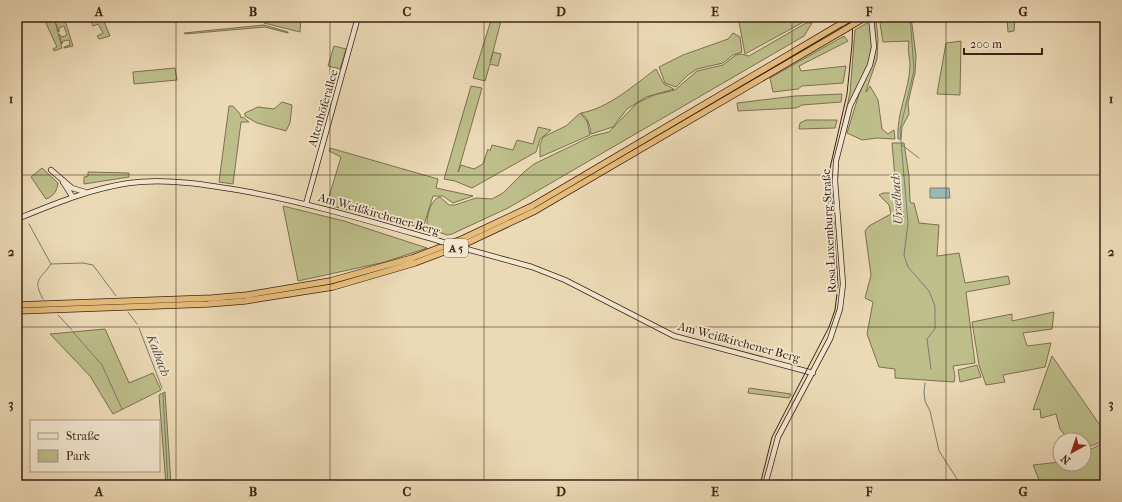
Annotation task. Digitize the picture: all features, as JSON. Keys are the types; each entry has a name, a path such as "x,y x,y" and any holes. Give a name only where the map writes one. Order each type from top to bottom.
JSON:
{"highway":[{"name":"A 5","path":"17,305 212,298 247,295 330,281 412,258 462,239 532,206 853,17"},
{"name":"A 5","path":"17,311 208,304 245,301 333,286 415,263 465,244 535,211 866,17"}],"main road":[{"name":"Altenhöferallee","path":"306,204 358,17"},
{"name":"Rosa-Luxemburg-Straße","path":"765,485 778,437 813,373 835,327 842,297 843,279 835,166 850,106 868,73 872,60 874,37 871,17"},
{"name":"Am Weißkirchener Berg","path":"17,219 72,196 130,183 179,182 220,187 306,204 555,275 674,336 813,373"},
{"name":"Am Weißkirchener Berg","path":"70,189 86,192"},
{"path":"70,189 72,196"},
{"path":"65,199 70,189"}],"green space":[{"path":"54,17 62,48 54,51 53,49 57,47 45,21"},
{"path":"62,17 64,17 73,46 64,48 70,45 69,40 63,41 62,44 59,34 62,37 67,35 64,26 59,28 59,32 55,21 63,21"},
{"path":"102,17 110,36 99,39 97,36 103,33 98,24 93,26 90,19"},
{"path":"264,17 301,17 300,32 264,23"},
{"path":"492,17 502,17 490,63 493,52 501,54 498,66 490,64 485,81 473,78"},
{"path":"743,17 808,17 809,19 745,54 739,22"},
{"path":"879,17 911,17 916,56 915,73 908,103 909,114 902,127 901,139 898,139 898,130 909,75 909,41 883,42"},
{"path":"979,17 1015,17 1014,31 1008,32 1007,19 980,22"},
{"path":"876,18 878,40 877,59 866,92 870,86 878,100 882,129 888,134 894,130 895,139 877,138 862,140 847,133 859,94 872,65 875,46 873,19"},
{"path":"870,21 872,47 870,59 840,137 850,93 855,30"},
{"path":"806,23 812,23 804,36 508,208 452,234 447,235 427,228 427,220 431,205 440,197 449,205 455,205 476,198 492,199 503,193 534,164 592,136 609,132 637,103 654,95 675,90 697,71 723,65 736,55 741,54 749,56"},
{"path":"264,25 288,33 265,27 184,33"},
{"path":"733,33 740,37 742,52 733,55 723,63 697,69 688,75 676,87 665,83 659,67 683,55 728,39"},
{"path":"844,36 848,41 799,66 801,71 846,66 843,83 802,86 798,89 773,92 770,78"},
{"path":"961,41 960,95 937,94 946,43"},
{"path":"334,46 346,49 340,69 328,66"},
{"path":"175,68 177,80 134,84 133,72"},
{"path":"656,69 664,84 674,89 646,97 627,109 613,127 591,134 588,122 581,113 611,101 630,89"},
{"path":"471,86 482,88 458,172 461,165 474,169 483,164 488,149 490,151 492,145 513,150 517,140 533,144 538,127 551,130 540,139 536,152 472,188 455,181 444,179"},
{"path":"842,94 841,102 802,105 796,108 738,111 737,103 795,96"},
{"path":"282,102 292,105 290,123 286,131 257,123 245,116 245,113 258,107 274,109"},
{"path":"229,106 233,106 240,114 241,118 243,117 249,122 241,122 233,184 219,182"},
{"path":"580,113 587,121 590,135 540,157 540,145 543,137 566,126"},
{"path":"806,120 837,120 835,128 799,129 800,123"},
{"path":"892,143 904,143 909,176 910,201 911,203 914,203 919,223 939,225 937,256 959,253 965,283 1008,276 1010,284 966,292 975,363 953,366 955,376 954,382 895,378 895,369 879,367 867,334 873,302 865,298 871,275 865,231 869,226 891,214 889,205 879,195 883,193 893,193 896,190"},
{"path":"330,148 438,179 436,188 473,196 453,203 443,196 433,196 423,228 332,206 328,200 341,157 329,151"},
{"path":"42,168 58,183 55,193 46,199 31,177"},
{"path":"88,172 129,173 129,177 84,184 84,177 88,176"},
{"path":"283,206 344,221 427,248 385,262 298,281"},
{"path":"1054,312 1052,329 1023,333 1027,346 1051,343 1045,367 1003,375 1005,382 986,385 979,365 972,322 1012,314 1012,321"},
{"path":"105,329 129,383 153,373 161,390 113,414 90,376 50,334"},
{"path":"1052,356 1104,431 1105,440 1092,446 1092,432 1062,432 1060,429 1056,414 1041,418 1040,409 1033,410"},
{"path":"977,365 981,377 960,382 958,370"},
{"path":"749,388 791,394 789,398 748,393"},
{"path":"165,392 171,485 166,485 159,395"},
{"path":"1101,444 1105,451 1105,485 1041,485 1033,465 1052,463 1052,472 1092,472 1092,449"}],"water":[{"path":"930,188 949,188 950,198 930,198"}],"waterway":[{"name":"Urselbach","path":"910,17 914,70 900,130 908,223 904,255 908,267 929,291 935,306 935,329 927,339 931,369"},
{"path":"902,145 919,158"},
{"name":"Kalbach","path":"29,224 51,264 83,263 93,265 116,296"},
{"name":"Kalbach","path":"43,299 38,283 51,264"},
{"name":"Kalbach","path":"128,312 137,324"},
{"name":"Kalbach","path":"58,315 72,330"},
{"name":"Kalbach","path":"139,328 162,388"},
{"name":"Kalbach","path":"73,332 102,365 122,409"},
{"name":"Urselbach","path":"925,383 925,401 930,411 939,451 961,485"},
{"name":"Kalbach","path":"163,394 168,485"}],"tram line":[{"path":"760,485 772,437 829,327 835,310 838,285 830,168 847,94 853,17"}]}
